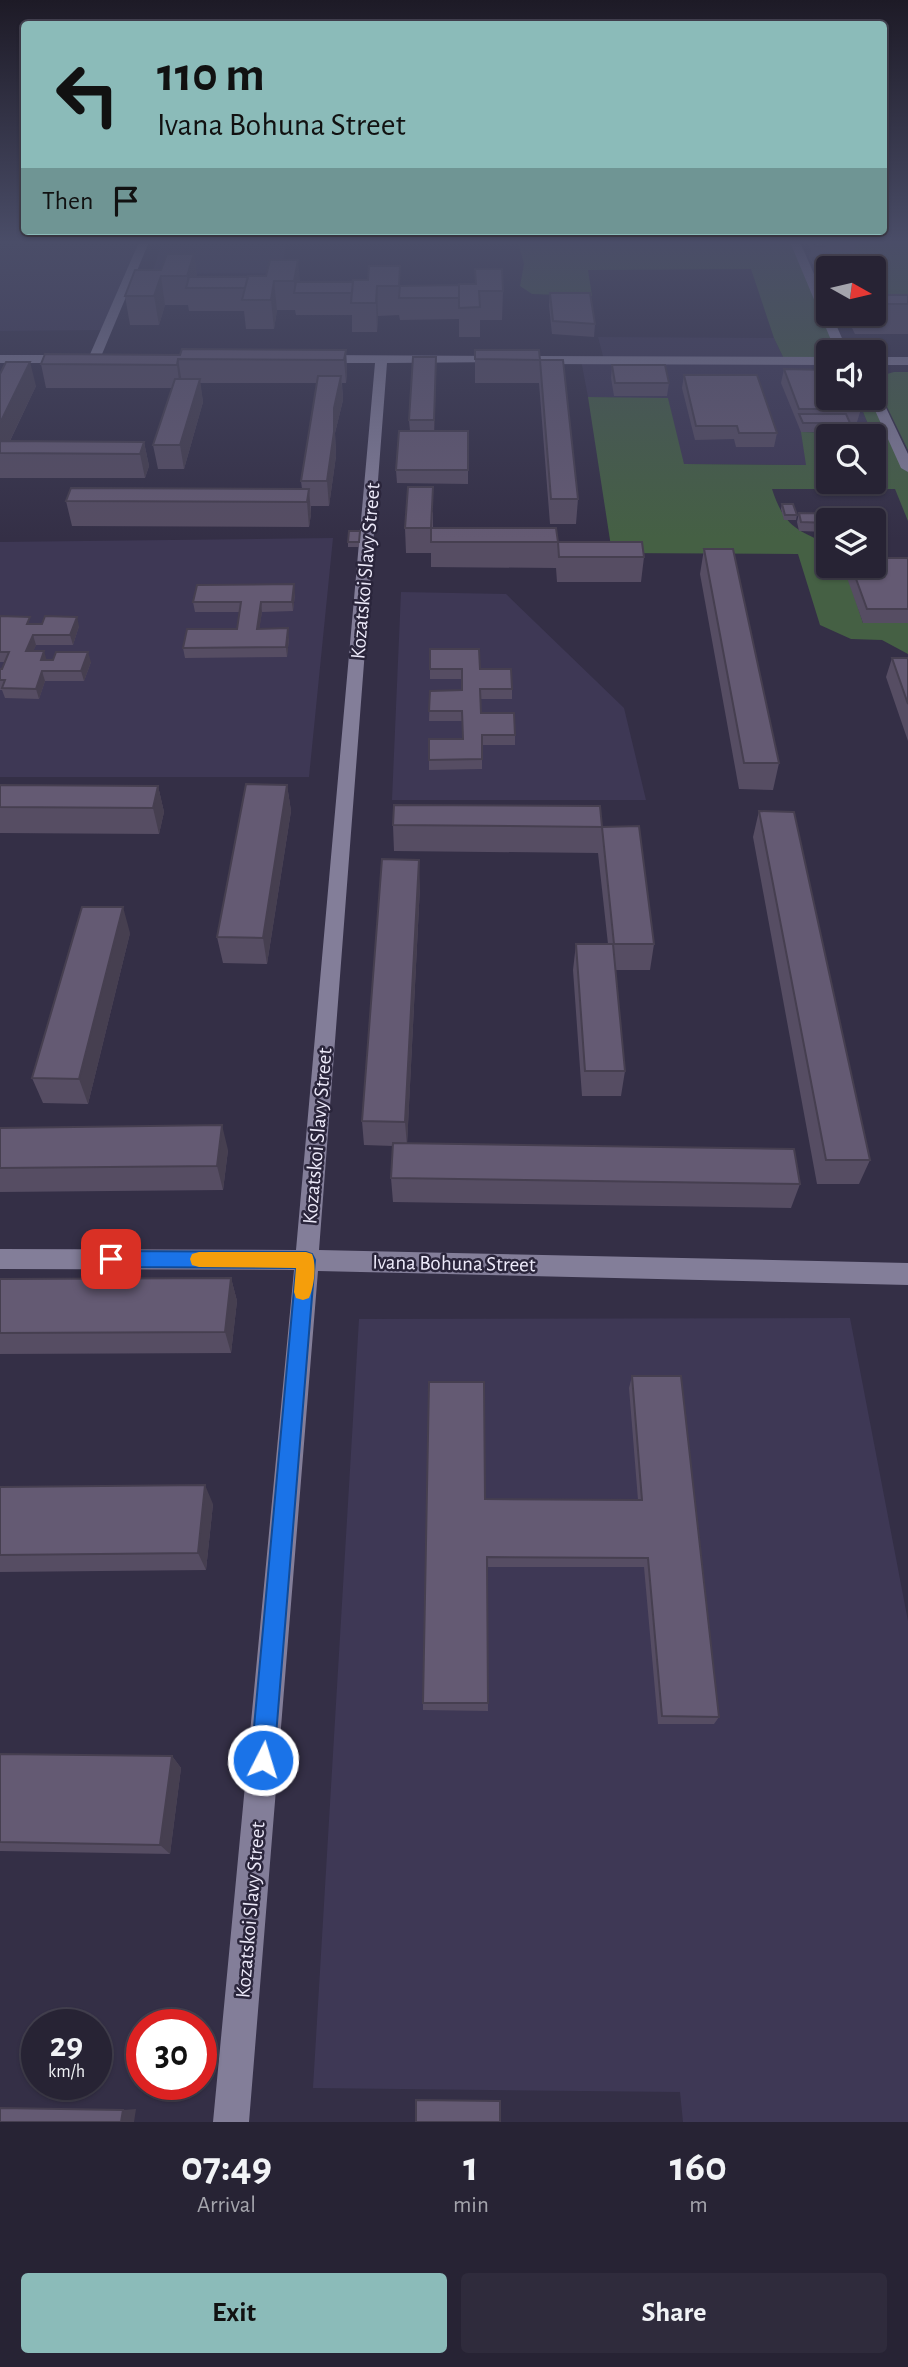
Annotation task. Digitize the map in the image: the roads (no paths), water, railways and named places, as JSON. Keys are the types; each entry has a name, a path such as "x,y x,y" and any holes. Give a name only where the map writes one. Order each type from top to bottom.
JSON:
{"street":[{"path":"94,359 102,341"},
{"path":"0,359 108,359"},
{"path":"299,359 816,361"},
{"name":"Kozatskoi Slavy Street","path":"231,2122 341,869 381,360"},
{"path":"886,361 908,361"},
{"path":"881,410 908,468"},
{"name":"Ivana Bohuna Street","path":"0,1259 306,1260 908,1274"}]}
